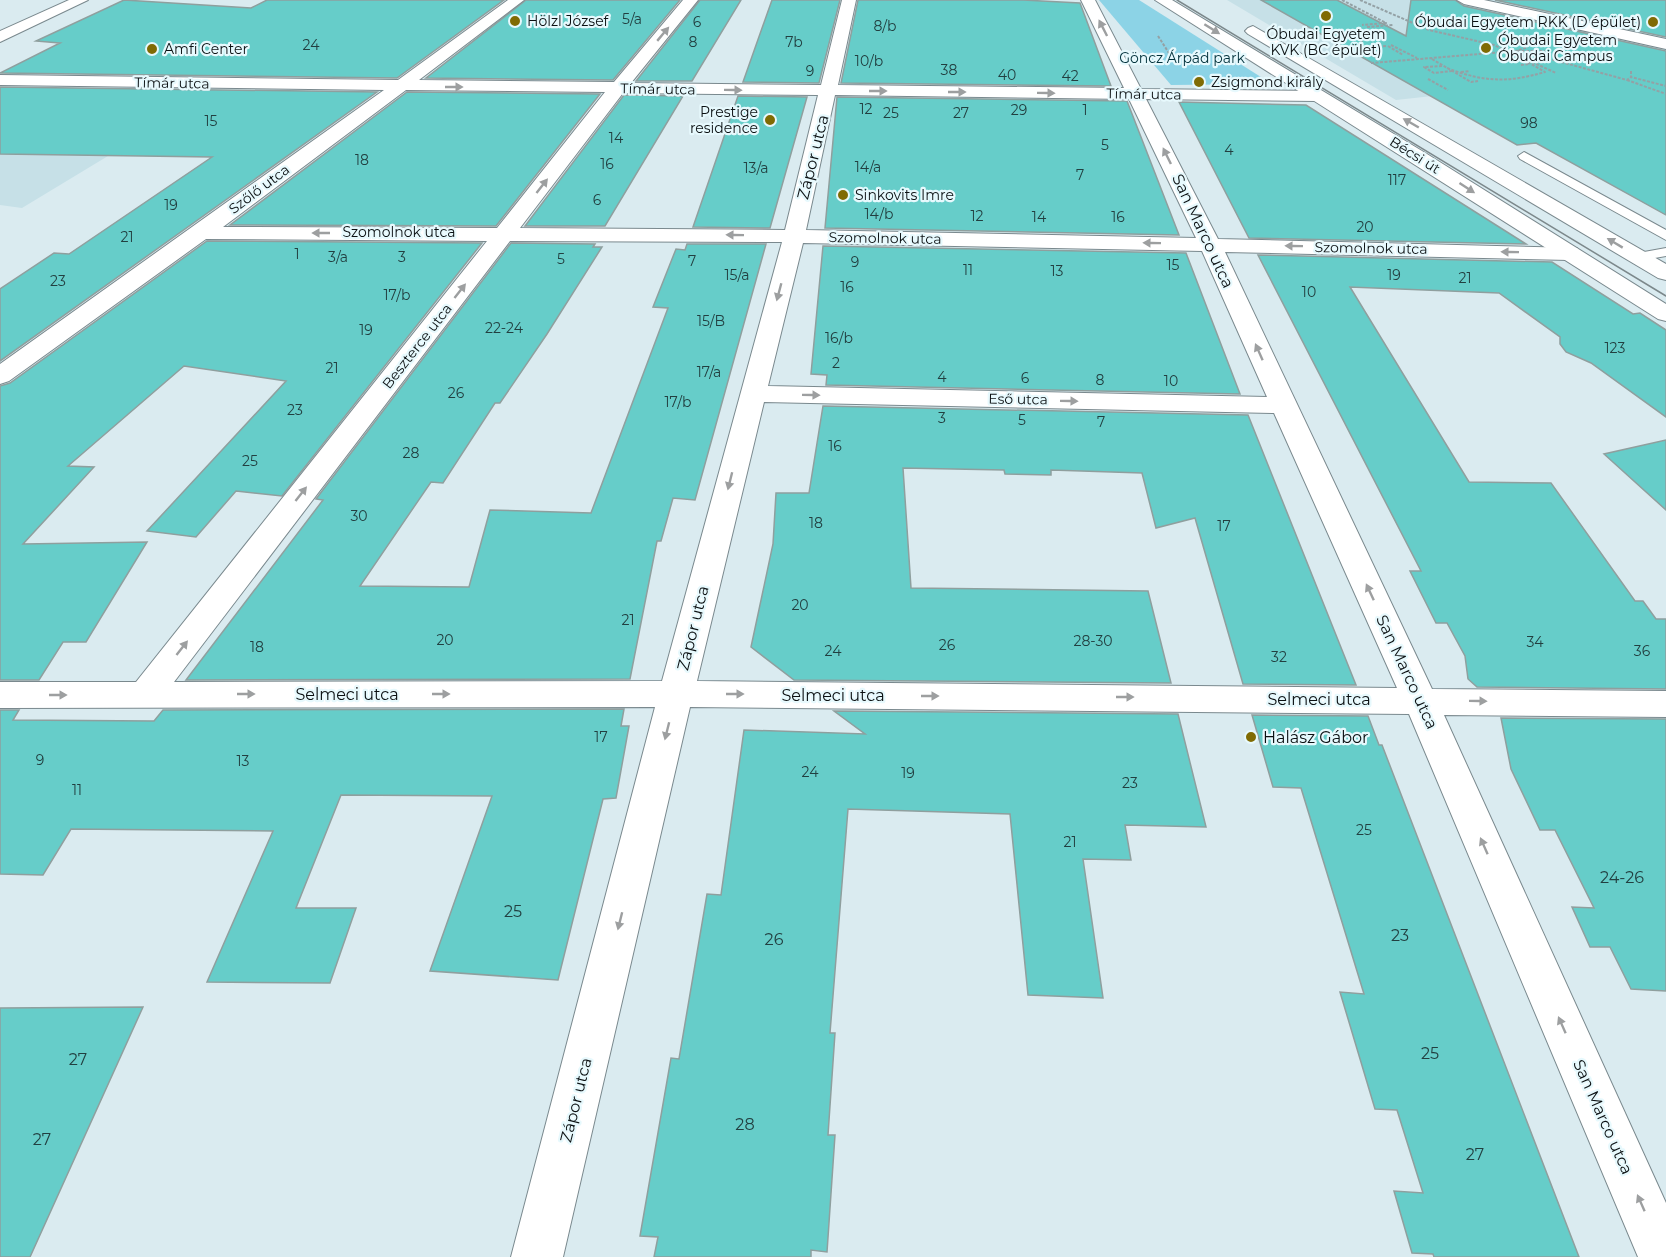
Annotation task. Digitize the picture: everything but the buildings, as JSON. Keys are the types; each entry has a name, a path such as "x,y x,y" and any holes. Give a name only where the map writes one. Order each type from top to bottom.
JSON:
{"street":[{"path":"0,37 81,0"},
{"name":"Szőlő utca","path":"0,376 201,233 517,0"},
{"name":"Beszterce utca","path":"146,694 618,88 692,0"},
{"name":"Zápor utca","path":"537,1257 676,694 794,236 849,0"},
{"path":"1089,0 1132,85"},
{"name":"Bécsi út","path":"1162,0 1209,26 1666,314"},
{"path":"1471,0 1666,44"},
{"name":"Bécsi út","path":"1239,23 1666,273"},
{"name":"Tímár utca","path":"0,80 829,91 1132,85 1317,96"},
{"name":"San Marco utca","path":"1132,85 1210,244 1420,700 1664,1257"},
{"name":"Szomolnok utca","path":"201,233 506,232 794,236 1569,253"},
{"name":"Eső utca","path":"752,394 1283,405"},
{"name":"Selmeci utca","path":"0,695 676,694 1666,704"}],"lane":[{"path":"1524,156 1666,236"},
{"path":"1638,257 1666,252"}],"path":[{"path":"1342,0 1386,23 1361,25 1393,25"},
{"path":"1360,0 1429,30 1494,45 1556,73 1471,82 1431,59"},
{"path":"1430,24 1448,29"},
{"path":"1132,85 1171,72 1176,64 1154,30"},
{"path":"1376,36 1384,40"},
{"path":"1356,38 1363,42"},
{"path":"1377,58 1360,49 1392,45 1417,58"},
{"path":"1386,46 1403,55"},
{"path":"1380,62 1417,58 1431,59 1523,48"},
{"path":"1524,60 1545,72 1540,75"},
{"path":"1524,60 1554,60 1666,94"},
{"path":"1521,65 1530,64"},
{"path":"1443,66 1424,67 1434,73 1452,71"},
{"path":"1593,70 1602,66"},
{"path":"1447,68 1476,79 1487,80"},
{"path":"1460,72 1470,71"},
{"path":"1631,71 1631,77"},
{"path":"1626,80 1631,77 1666,86"},
{"path":"1428,79 1448,90"}],"shaded area":[{"name":"Óbudai Egyetem Óbudai Campus","path":"1227,0 1666,0 1666,124 1460,93 1396,100"},
{"path":"180,94 108,156 22,208 0,205 0,114"}],"green space":[{"name":"Göncz Árpád park","path":"1099,0 1139,0 1272,84 1171,85"}],"tram line":[{"path":"1177,0 1666,296"}],"place":[{"name":"Óbudai Egyetem KVK (BC épület)","path":"1326,16"},
{"name":"Hölzl József","path":"515,21"},
{"name":"Óbudai Egyetem RKK (D épület)","path":"1653,22"},
{"name":"Óbudai Egyetem Óbudai Campus","path":"1486,48"},
{"name":"Amfi Center","path":"152,49"},
{"name":"Zsigmond király","path":"1199,82"},
{"name":"Prestige residence","path":"770,120"},
{"name":"Sinkovits Imre","path":"843,195"},
{"name":"Halász Gábor","path":"1251,737"}]}
